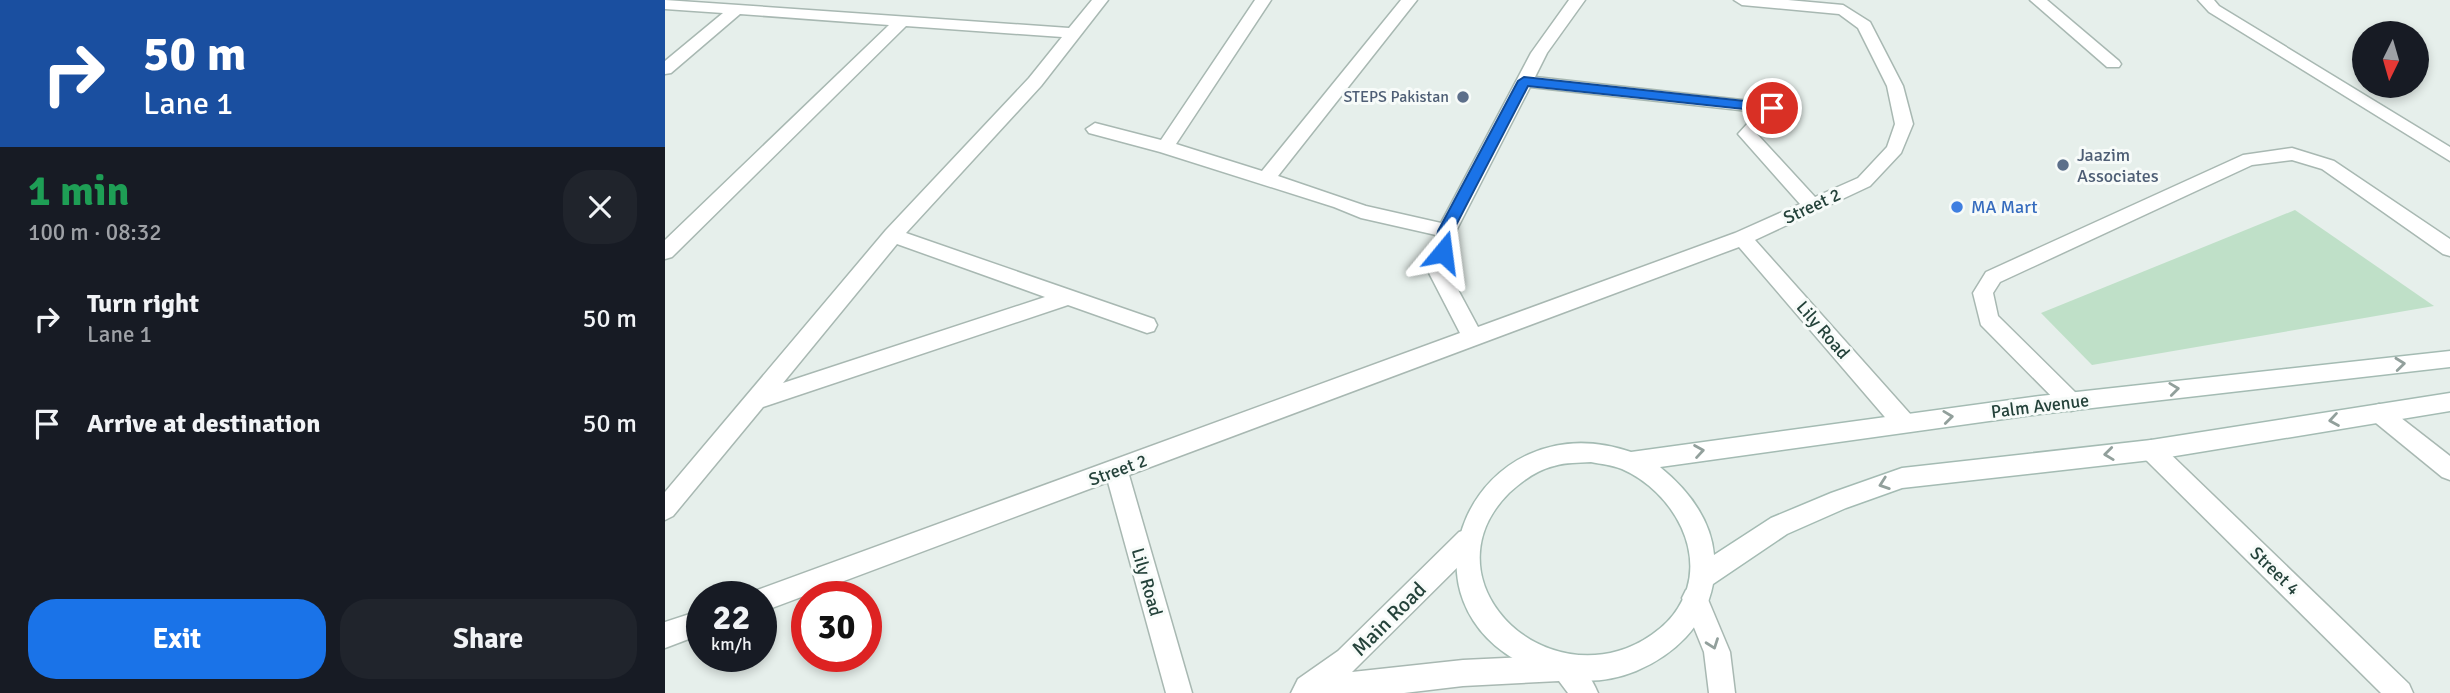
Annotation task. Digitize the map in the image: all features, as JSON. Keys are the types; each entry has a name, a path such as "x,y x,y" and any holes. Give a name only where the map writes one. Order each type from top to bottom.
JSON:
{"street":[{"path":"665,509 893,235 1035,82 1100,0"},
{"path":"1165,147 1263,0"},
{"path":"1266,179 1409,0"},
{"path":"1473,338 1439,273 1445,231 1539,53 1577,0"},
{"name":"Street 2","path":"777,594 1742,238 1864,182 1895,149 1903,124 1895,86 1865,26 1843,10 1742,0"},
{"path":"2038,0 2113,64"},
{"path":"2206,0 2214,9 2450,155"},
{"path":"665,4 1073,33"},
{"path":"665,69 737,9"},
{"path":"665,252 901,22"},
{"path":"1524,81 1772,108 1747,134 1812,206"},
{"path":"1095,128 1165,147 1341,202 1361,211 1445,231"},
{"path":"2071,402 1988,319 1983,293 1993,277 2249,159 2292,154 2328,165 2450,249"},
{"path":"893,235 1147,325"},
{"name":"Lily Road","path":"1742,238 1904,423"},
{"path":"754,401 1068,297"},
{"name":"Palm Avenue","path":"1631,462 1795,436 2450,359"},
{"path":"1699,587 1779,526 1839,499 1902,478 2151,450 2450,402"},
{"path":"2379,413 2450,470"},
{"name":"Street 4","path":"2151,450 2400,693"},
{"path":"1591,452 1631,462 1663,480 1687,508 1701,541 1699,587 1688,617 1657,649 1613,667 1565,668 1520,651 1487,621 1468,581 1468,540 1483,502 1512,474 1549,456 1591,452"},
{"name":"Lily Road","path":"1115,471 1179,693"},
{"name":"Main Road","path":"1301,692 1347,660 1468,540"},
{"path":"1699,587 1717,652 1722,693"},
{"path":"665,635 686,628"},
{"path":"1565,668 1584,693"},
{"name":"Main Road","path":"1301,692 1463,673 1565,668"}],"green space":[{"path":"2295,210 2434,306 2092,365 2041,313"}],"place":[{"name":"STEPS Pakistan","path":"1463,97"},
{"name":"Jaazim Associates","path":"2063,165"},
{"name":"MA Mart","path":"1957,207"}],"route":[{"path":"1443,252 1445,231 1524,81 1772,108"}]}
